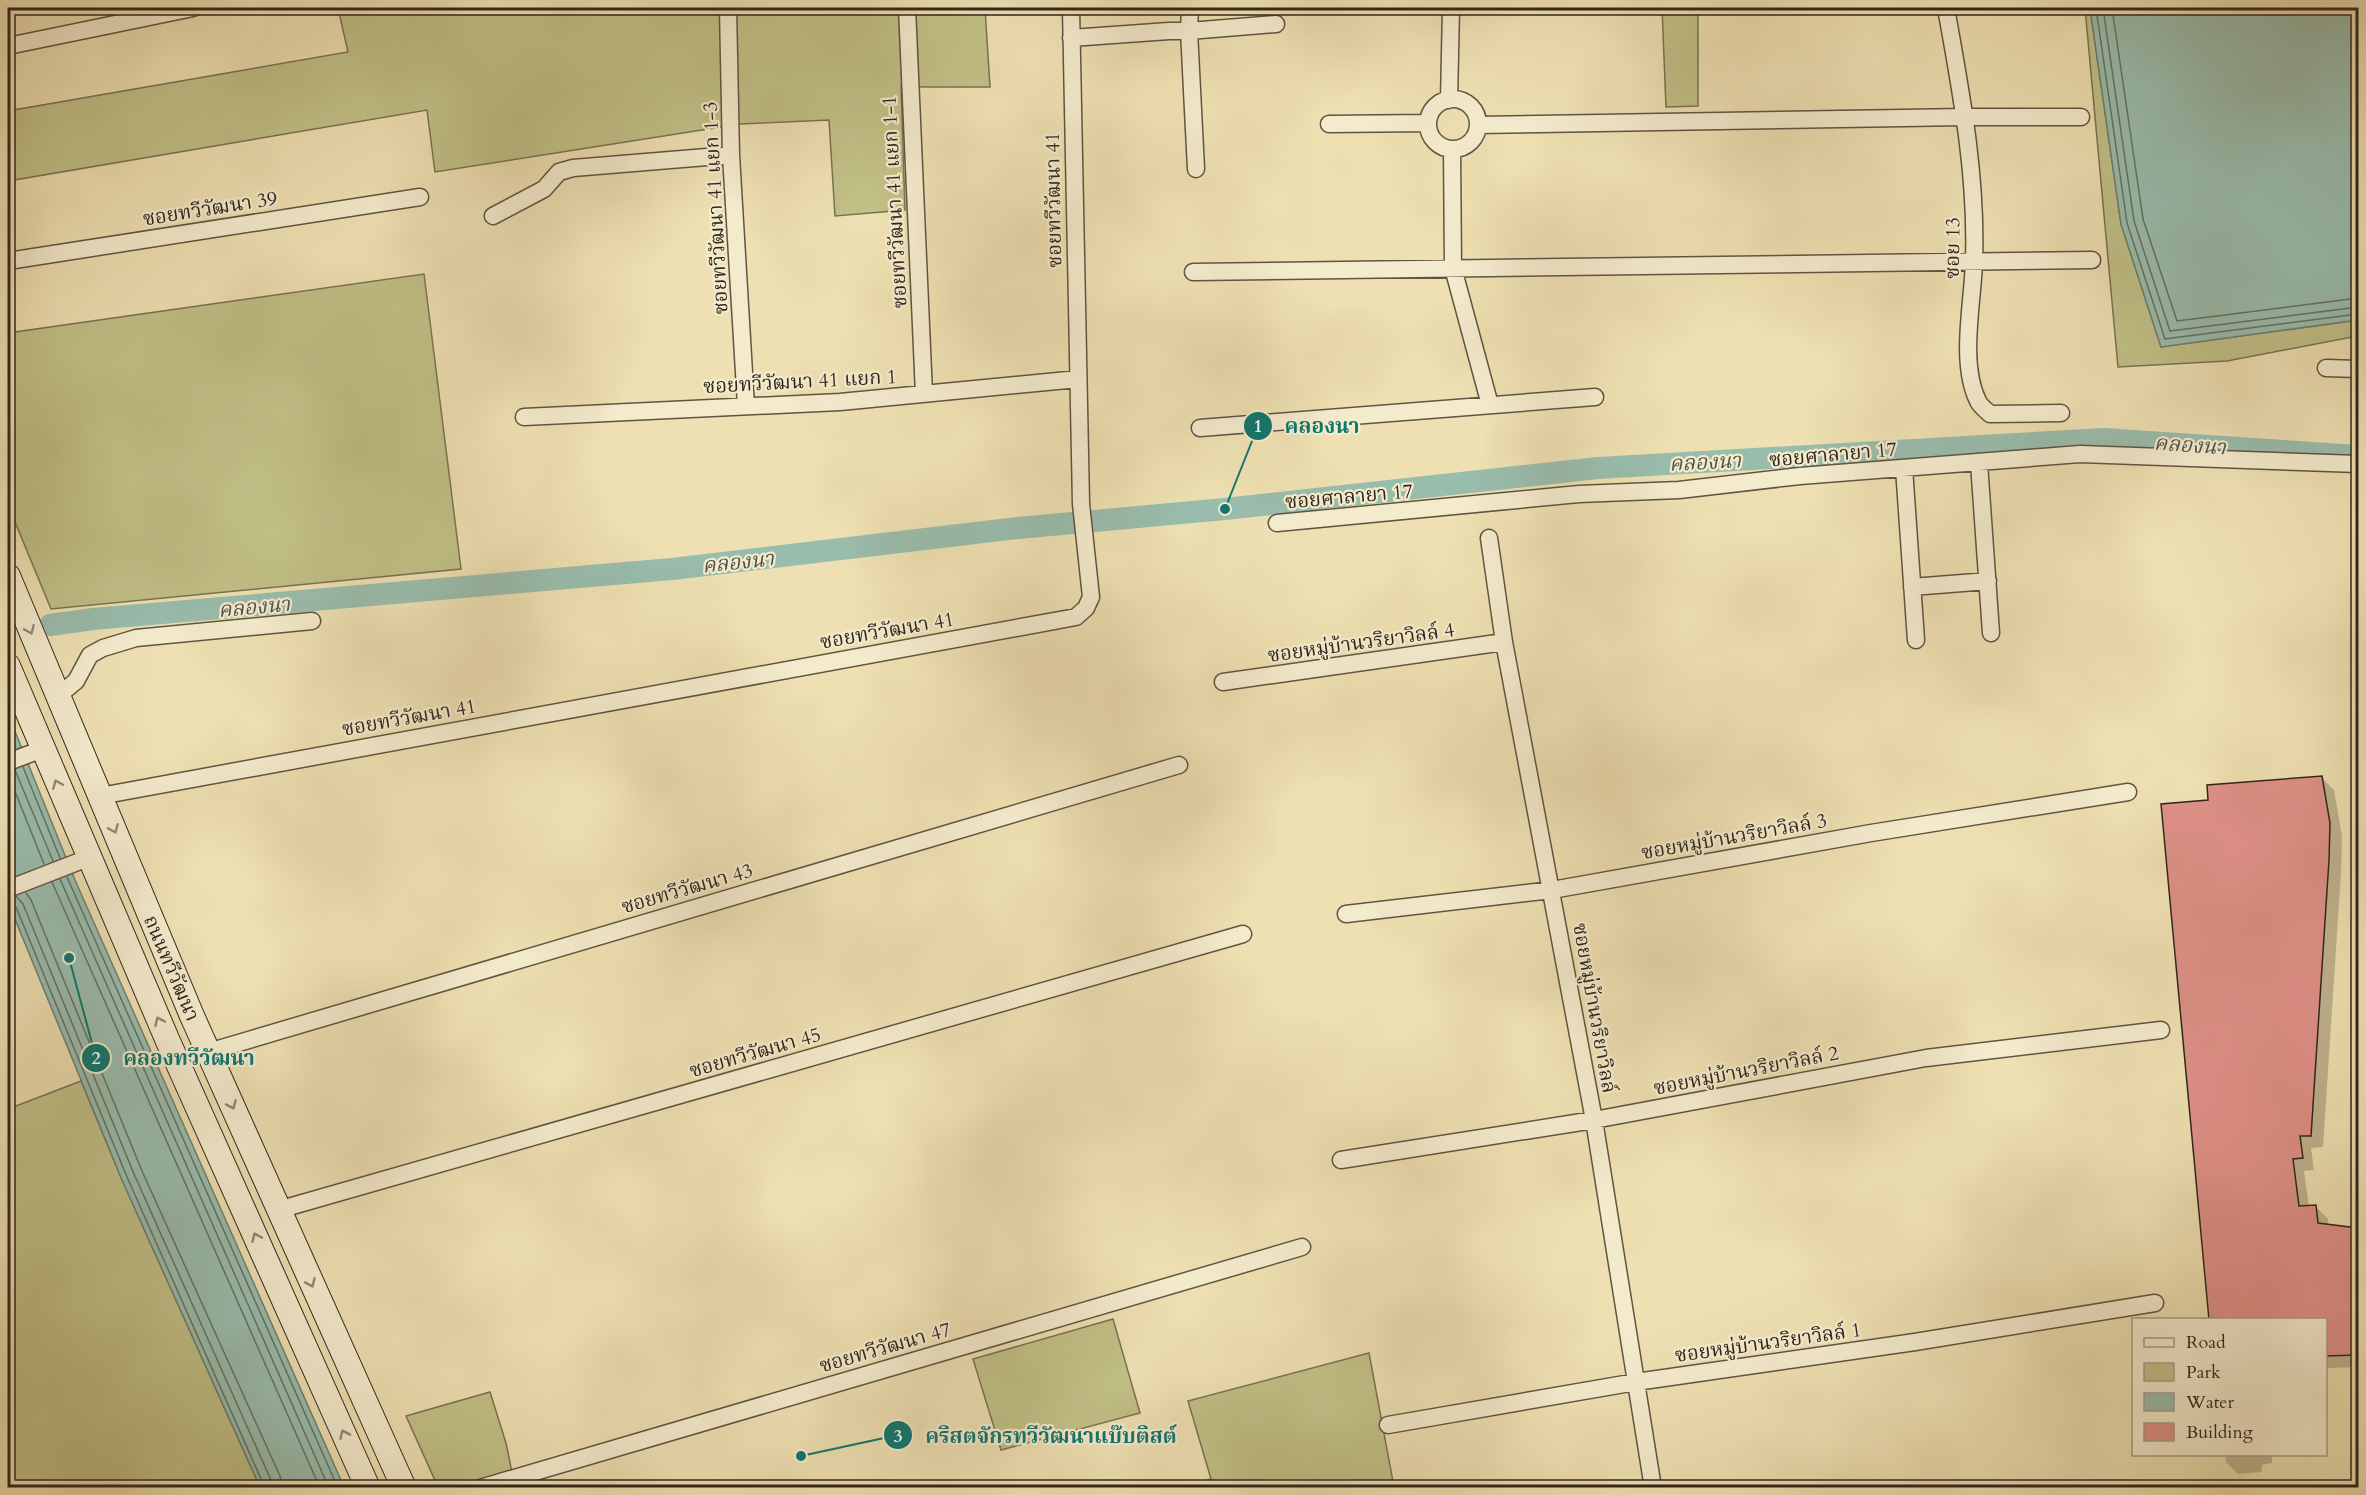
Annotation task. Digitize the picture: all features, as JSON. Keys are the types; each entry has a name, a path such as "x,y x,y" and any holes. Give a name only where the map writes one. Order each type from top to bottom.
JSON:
{"main road":[{"name":"ถนนทวีวัฒนา","path":"8,576 208,1052 404,1488"},
{"name":"ถนนทวีวัฒนา","path":"8,666 43,749 79,862 172,1050 368,1488"}],"street":[{"path":"8,46 193,8"},
{"name":"ซอยทวีวัฒนา 41 แยก 1-3","path":"728,8 731,155 746,406"},
{"name":"ซอยทวีวัฒนา 41 แยก 1-1","path":"907,8 924,394"},
{"name":"ซอยทวีวัฒนา 41","path":"100,796 1076,617 1086,608 1091,597 1081,504 1071,8"},
{"path":"1190,8 1189,31 1196,169"},
{"path":"1449,100 1451,8"},
{"name":"ซอย 13","path":"1946,8 1965,117 1974,194 1974,261 1969,347 1971,380 1978,403 1990,414 2061,413"},
{"path":"1071,38 1276,24"},
{"path":"1449,100 1466,103 1473,109 1478,125 1473,140 1460,148 1452,149 1437,144 1429,131 1428,123 1434,107 1449,100"},
{"path":"1478,125 2082,117"},
{"path":"1329,124 1428,123"},
{"path":"1452,149 1453,268 1490,405"},
{"path":"494,216 544,189 559,172 573,168 731,155"},
{"name":"ซอยทวีวัฒนา 39","path":"8,261 420,196"},
{"path":"1193,272 2092,260"},
{"path":"2326,368 2358,369"},
{"name":"ซอยทวีวัฒนา 41 แยก 1","path":"524,417 840,402 1078,379"},
{"path":"1200,428 1595,397"},
{"name":"ซอยศาลายา 17","path":"1276,523 1579,494 1679,490 1800,476 2080,454 2358,464"},
{"path":"1979,463 1991,633"},
{"path":"1904,468 1916,640"},
{"name":"ซอยหมู่บ้านวริยาวิลล์","path":"1490,538 1504,642 1594,1120 1653,1488"},
{"path":"1912,587 1988,581"},
{"path":"58,696 76,681 90,655 103,648 136,638 312,621"},
{"name":"ซอยหมู่บ้านวริยาวิลล์ 4","path":"1223,682 1504,642"},
{"path":"14,760 43,749"},
{"name":"ซอยทวีวัฒนา 43","path":"208,1052 1179,765"},
{"name":"ซอยหมู่บ้านวริยาวิลล์ 3","path":"1346,914 1552,890 1871,833 2128,792"},
{"path":"8,890 79,862"},
{"name":"ซอยทวีวัฒนา 45","path":"278,1210 1243,934"},
{"name":"ซอยหมู่บ้านวริยาวิลล์ 2","path":"1341,1161 1594,1120 1926,1058 2161,1030"},
{"name":"ซอยทวีวัฒนา 47","path":"480,1488 1302,1247"},
{"name":"ซอยหมู่บ้านวริยาวิลล์ 1","path":"1388,1425 1636,1382 1915,1342 2155,1303"}],"green space":[{"path":"338,8 985,8 990,87 901,85 905,210 835,216 829,120 740,124 435,172 427,110 8,181 8,111 348,52"},
{"path":"1662,8 1698,8 1698,106 1666,107"},
{"path":"2085,8 2090,8 2121,224 2161,347 2358,320 2358,336 2227,361 2118,367"},
{"path":"424,274 461,569 51,609 8,505 8,333"},
{"path":"81,1081 122,1180 260,1487 8,1488 8,1109"},
{"path":"1113,1319 1140,1413 1001,1450 973,1359"},
{"path":"1369,1353 1394,1487 1180,1488 1211,1479 1188,1401"},
{"path":"490,1392 506,1443 515,1487 438,1487 406,1416"}],"water":[{"path":"2090,8 2358,8 2358,320 2161,347 2121,224"},
{"path":"8,714 75,880 344,1487 260,1487 122,1180 8,902"}],"building":[{"path":"2322,776 2330,823 2329,860 2311,1136 2300,1136 2303,1158 2293,1159 2299,1206 2316,1205 2318,1223 2358,1228 2358,1355 2327,1356 2327,1318 2209,1318 2161,804 2208,800 2207,785"}],"waterway":[{"name":"คลองนา","path":"50,625 93,619 672,569 1018,528 1225,509 1598,468 2104,439 2358,456"}],"place":[{"name":"คลองนา","path":"1225,509"},
{"name":"คลองทวีวัฒนา","path":"69,958"},
{"name":"คริสตจักรทวีวัฒนาแบ๊บติสต์","path":"801,1456"}]}
